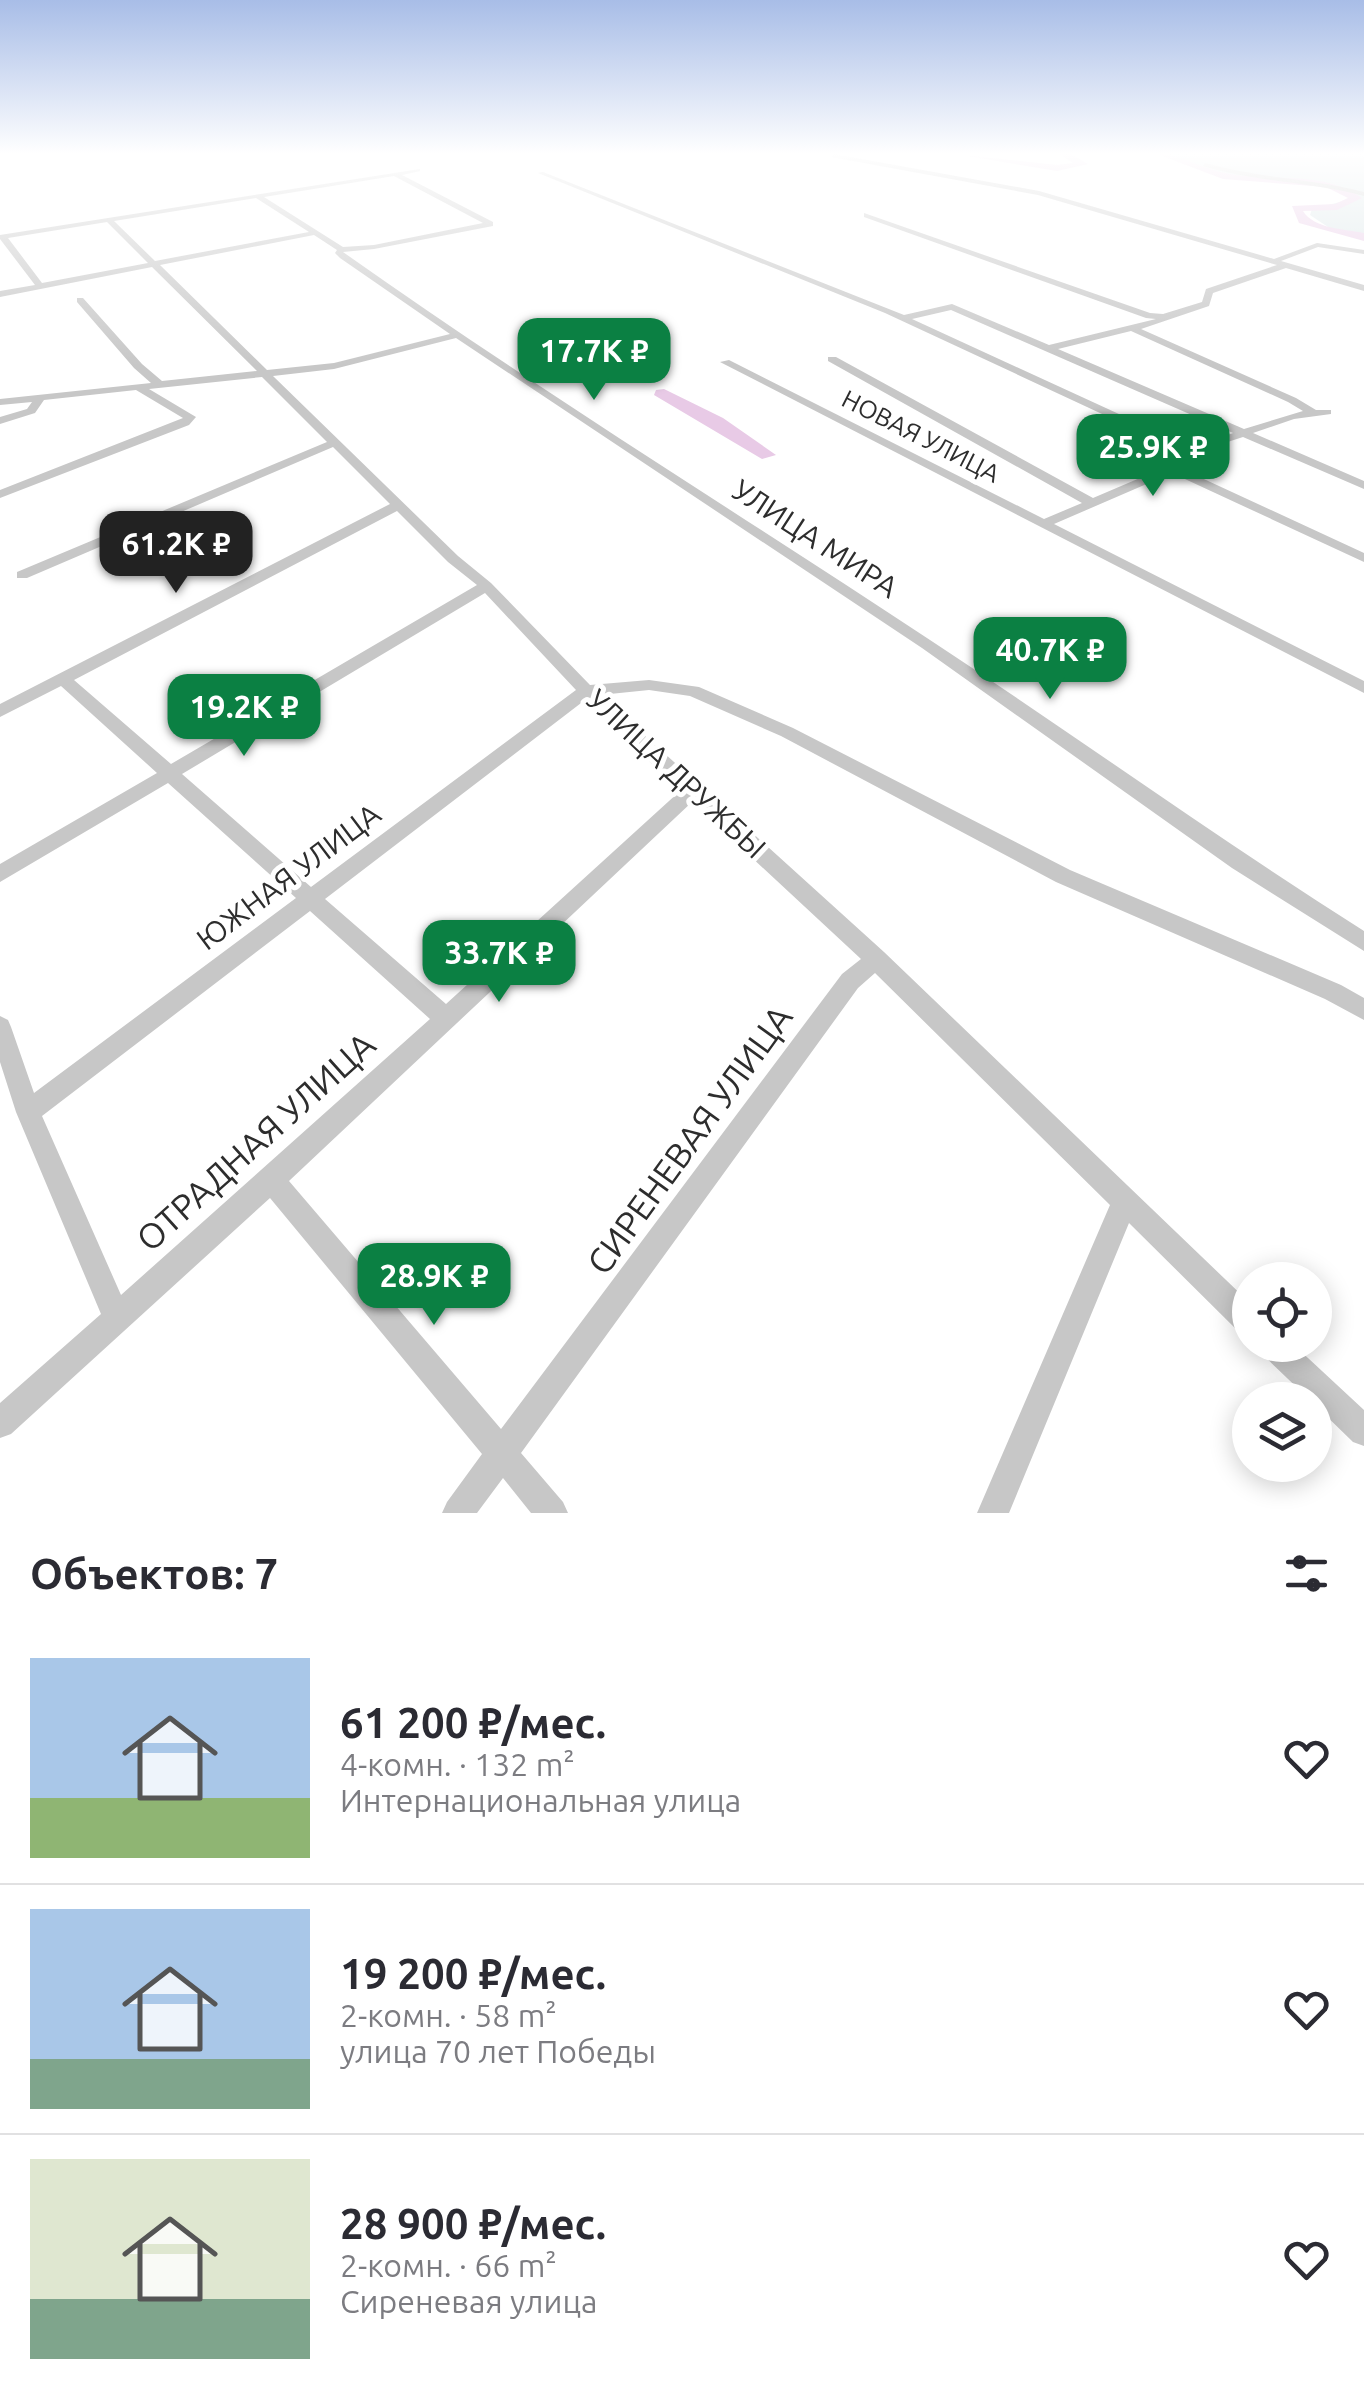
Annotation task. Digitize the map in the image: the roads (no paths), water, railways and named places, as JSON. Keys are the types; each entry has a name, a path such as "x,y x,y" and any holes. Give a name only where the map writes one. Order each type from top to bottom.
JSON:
{"street":[{"path":"40,286 1,237 79,225"},
{"name":"УЛИЦА ДРУЖБЫ","path":"113,225 486,586 586,691 876,959 1232,1306"},
{"name":"УЛИЦА МИРА","path":"301,225 341,249 343,256 458,335 927,645 1240,862 1364,942"},
{"path":"341,249 487,225"},
{"path":"671,225 903,318 1192,452"},
{"path":"897,225 1121,309 1164,317"},
{"path":"1149,225 1364,288"},
{"path":"0,294 313,233"},
{"path":"1050,348 1132,328 1206,304 1208,291 1317,246 1364,252"},
{"path":"80,300 138,366 162,386"},
{"path":"903,318 950,306 1364,484"},
{"path":"1132,328 1313,413"},
{"path":"0,402 334,366 458,335"},
{"path":"832,358 1094,504"},
{"name":"НОВАЯ УЛИЦА","path":"725,362 1046,522 1364,688"},
{"path":"0,494 184,423 190,417 138,388"},
{"path":"0,421 31,411 40,398"},
{"path":"1046,522 1172,469 1192,452 1276,421 1327,412"},
{"path":"22,574 336,442"},
{"path":"1172,469 1364,558"},
{"path":"0,711 399,505"},
{"path":"0,874 486,586"},
{"path":"63,679 446,1019"},
{"path":"586,691 649,685 693,691 786,732 1063,876 1334,992 1364,1010"},
{"name":"ЮЖНАЯ УЛИЦА","path":"28,1112 586,691"},
{"name":"ОТРАДНАЯ УЛИЦА","path":"0,1423 692,791"},
{"name":"СИРЕНЕВАЯ УЛИЦА","path":"458,1513 850,980 876,959"},
{"path":"0,1027 28,1112 117,1318"},
{"path":"270,1180 552,1513"},
{"path":"993,1513 1124,1203"},
{"path":"1292,1362 1364,1431"}],"waterway":[{"path":"1312,225 1364,237"}]}
